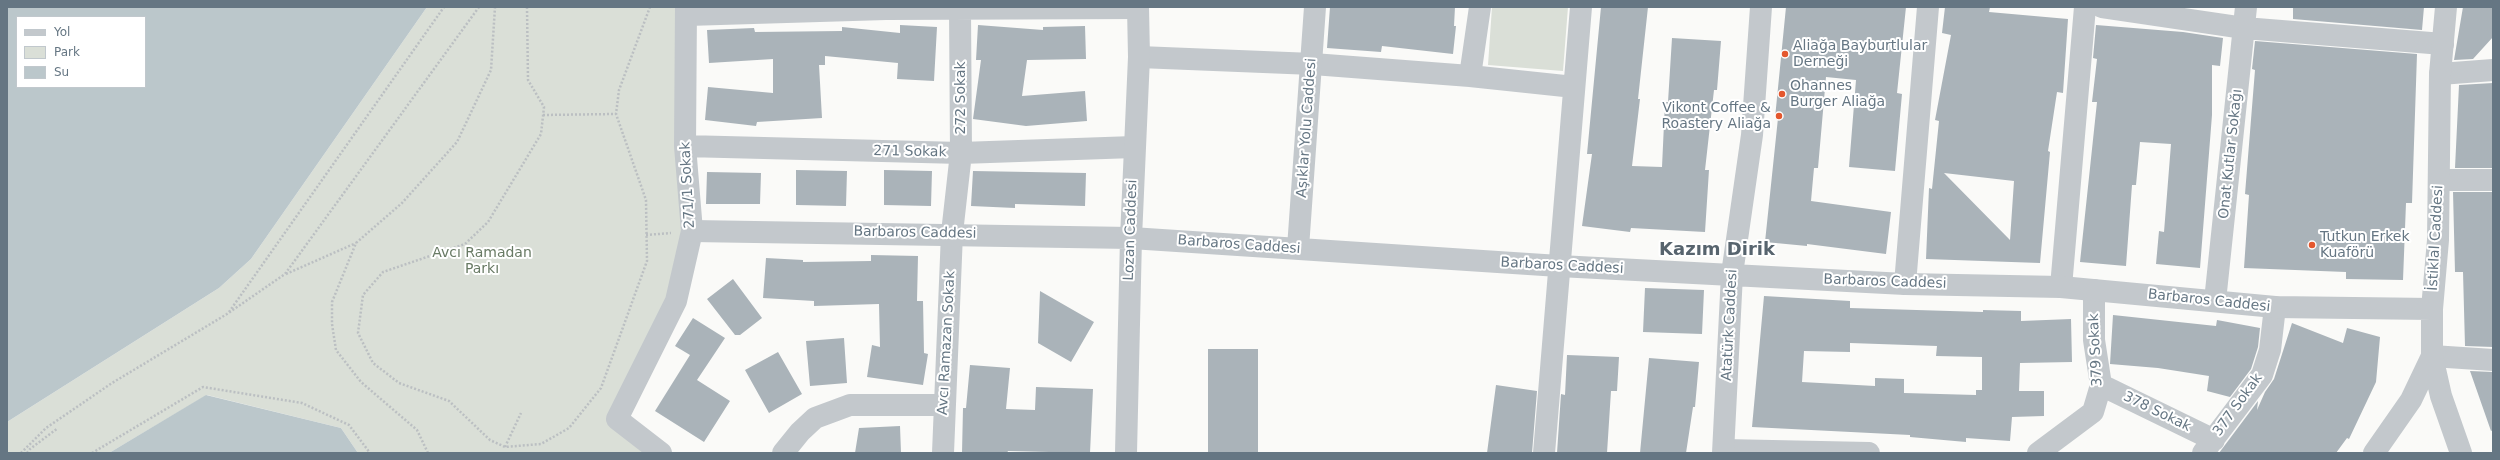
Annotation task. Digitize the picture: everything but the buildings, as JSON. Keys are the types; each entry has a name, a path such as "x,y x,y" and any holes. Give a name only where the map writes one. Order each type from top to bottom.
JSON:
{"street":[{"name":"Aşıklar Yolu Caddesi","path":"1298,248 1315,7"},
{"path":"1470,76 1480,7"},
{"path":"1544,453 1581,7"},
{"name":"Atatürk Caddesi","path":"1723,452 1732,274 1752,134 1761,7"},
{"path":"1905,284 1928,7"},
{"path":"2061,287 2085,7"},
{"path":"2102,7 2244,28 2442,44"},
{"name":"Onat Kutlar Sokağı","path":"2215,301 2246,7"},
{"name":"İstiklal Caddesi","path":"2374,453 2411,400 2432,356 2432,309 2438,240 2440,180 2440,74 2446,7"},
{"path":"686,11 886,8 1138,8"},
{"name":"Lozan Caddesi","path":"1126,453 1130,238 1139,57 1138,8"},
{"name":"272 Sokak","path":"952,233 961,153 960,9"},
{"name":"271/1 Sokak","path":"661,453 617,420 676,301 692,231 686,146 686,11"},
{"path":"1139,57 1312,64 1470,76 1574,88"},
{"path":"2440,74 2493,70"},
{"name":"271 Sokak","path":"686,146 961,153 1134,147"},
{"path":"2440,180 2493,180"},
{"name":"Barbaros Caddesi","path":"692,231 952,233 1130,238 1559,266 1905,284 2061,287 2275,307 2432,309"},
{"name":"Avcı Ramazan Sokak","path":"943,453 952,233"},
{"name":"379 Sokak","path":"2038,453 2093,412 2101,385 2094,340 2094,290"},
{"name":"377 Sokak","path":"2208,446 2262,375 2270,350 2275,307"},
{"path":"2462,453 2440,396 2432,356 2493,360"},
{"name":"378 Sokak","path":"2101,385 2208,446"},
{"path":"783,453 800,432 815,418 850,404 944,405"},
{"path":"1723,452 1869,453"}],"path":[{"path":"227,314 444,7"},
{"path":"285,274 479,7"},
{"path":"21,453 46,428 112,383 183,342 285,274 356,243 402,203 457,142 491,70 495,7"},
{"path":"527,7 528,80 544,107 541,134 488,222 465,244 383,272 363,295 358,333 373,363 399,383 449,401 490,440 505,447 541,444 569,428 601,388 647,261 646,200 616,114 619,90 650,7"},
{"path":"543,115 616,114"},
{"path":"356,243 332,302 332,324 336,350 361,382 416,430 428,453"},
{"path":"92,453 203,387 302,403 349,425 370,453"},
{"path":"505,447 521,413"},
{"path":"27,453 30,448 58,428"}],"green space":[{"name":"Avcı Ramadan Parkı","path":"427,7 686,7 692,231 676,301 617,419 661,453 358,453 341,428 207,395 109,453 7,453 7,422 219,288 251,259"},
{"path":"1492,7 1568,7 1563,71 1488,65"}],"water":[{"path":"7,7 427,7 251,259 219,288 7,422"},
{"path":"206,395 341,428 358,453 109,453"}],"place":[{"name":"Aliağa Bayburtlular Derneği","path":"1785,54"},
{"name":"Ohannes Burger Aliağa","path":"1782,94"},
{"name":"Vikont Coffee & Roastery Aliağa","path":"1779,116"},
{"name":"Tutkun Erkek Kuaförü","path":"2312,245"}],"district":[{"name":"Kazım Dirik","path":"1717,250"}]}
